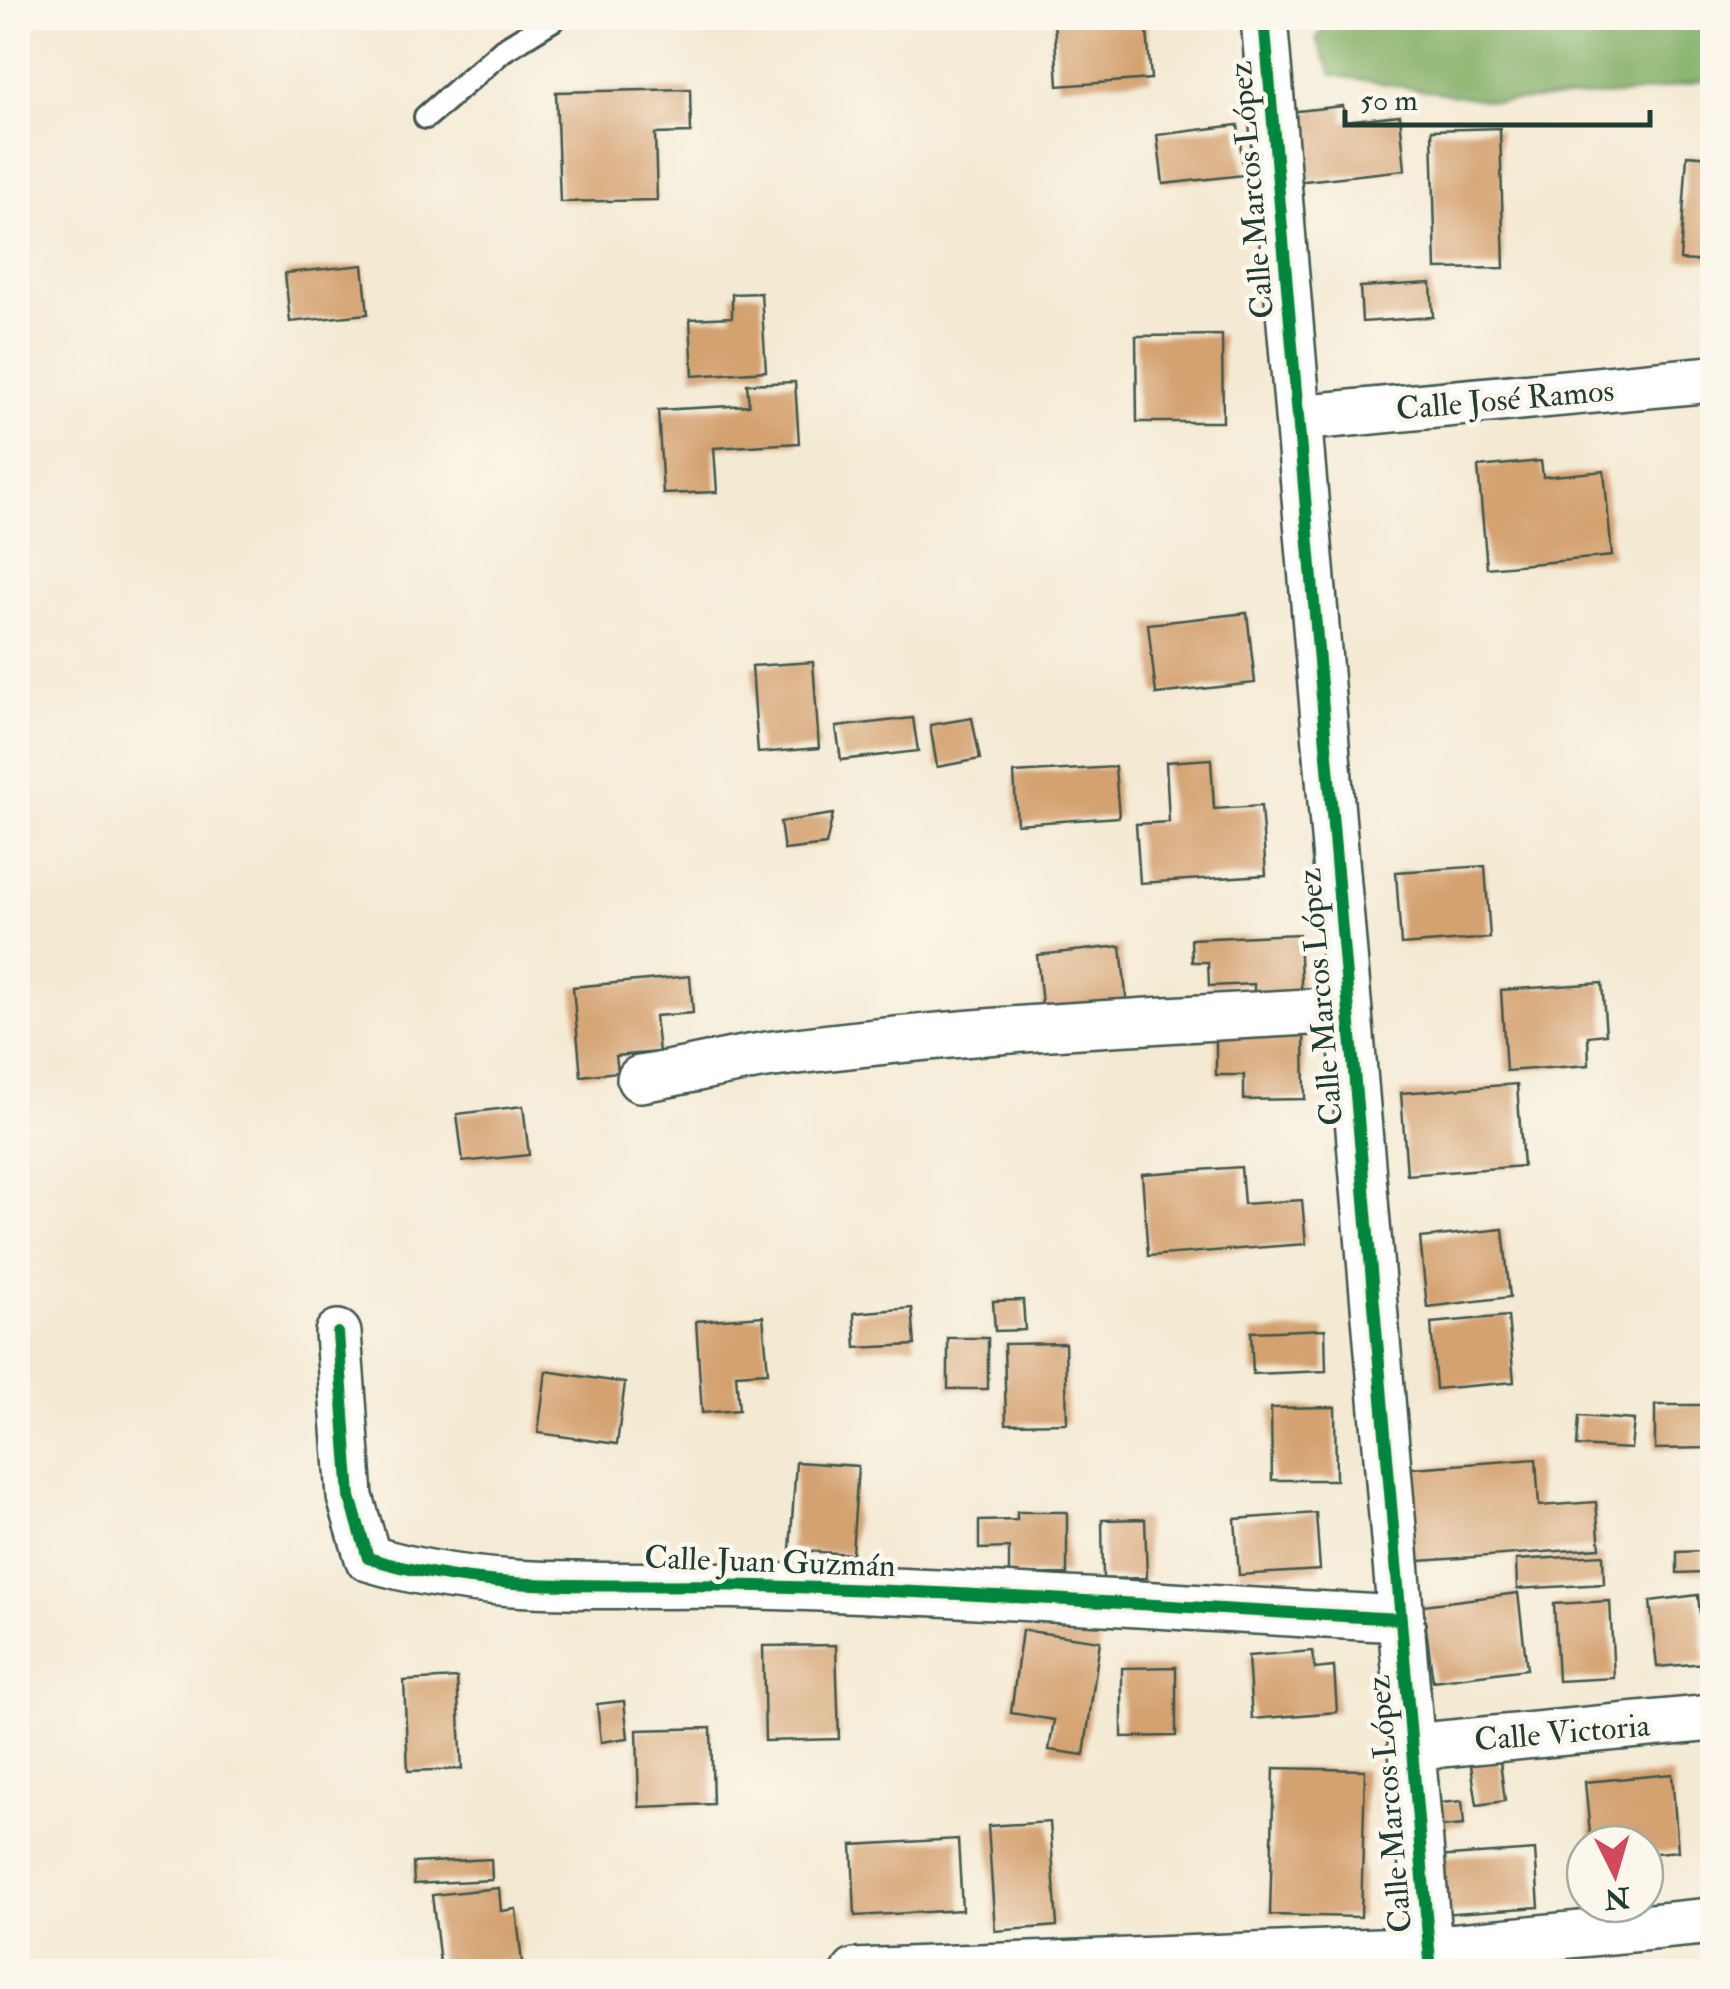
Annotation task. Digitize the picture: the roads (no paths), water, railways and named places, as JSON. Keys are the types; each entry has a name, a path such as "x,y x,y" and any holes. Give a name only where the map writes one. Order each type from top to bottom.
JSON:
{"street":[{"name":"Calle Marcos López","path":"1264,18 1430,1960"},
{"name":"Calle José Ramos","path":"1298,418 1712,379"},
{"path":"640,1079 790,1052 1106,1022 1349,1010"},
{"name":"Calle Juan Guzmán","path":"338,1332 350,1497 368,1558 416,1573 466,1581 760,1586 1401,1619"},
{"name":"Calle Victoria","path":"1411,1747 1712,1718"},
{"path":"855,1972 1430,1960 1712,1920"}],"lane":[{"path":"426,117 503,50 555,18"}]}
